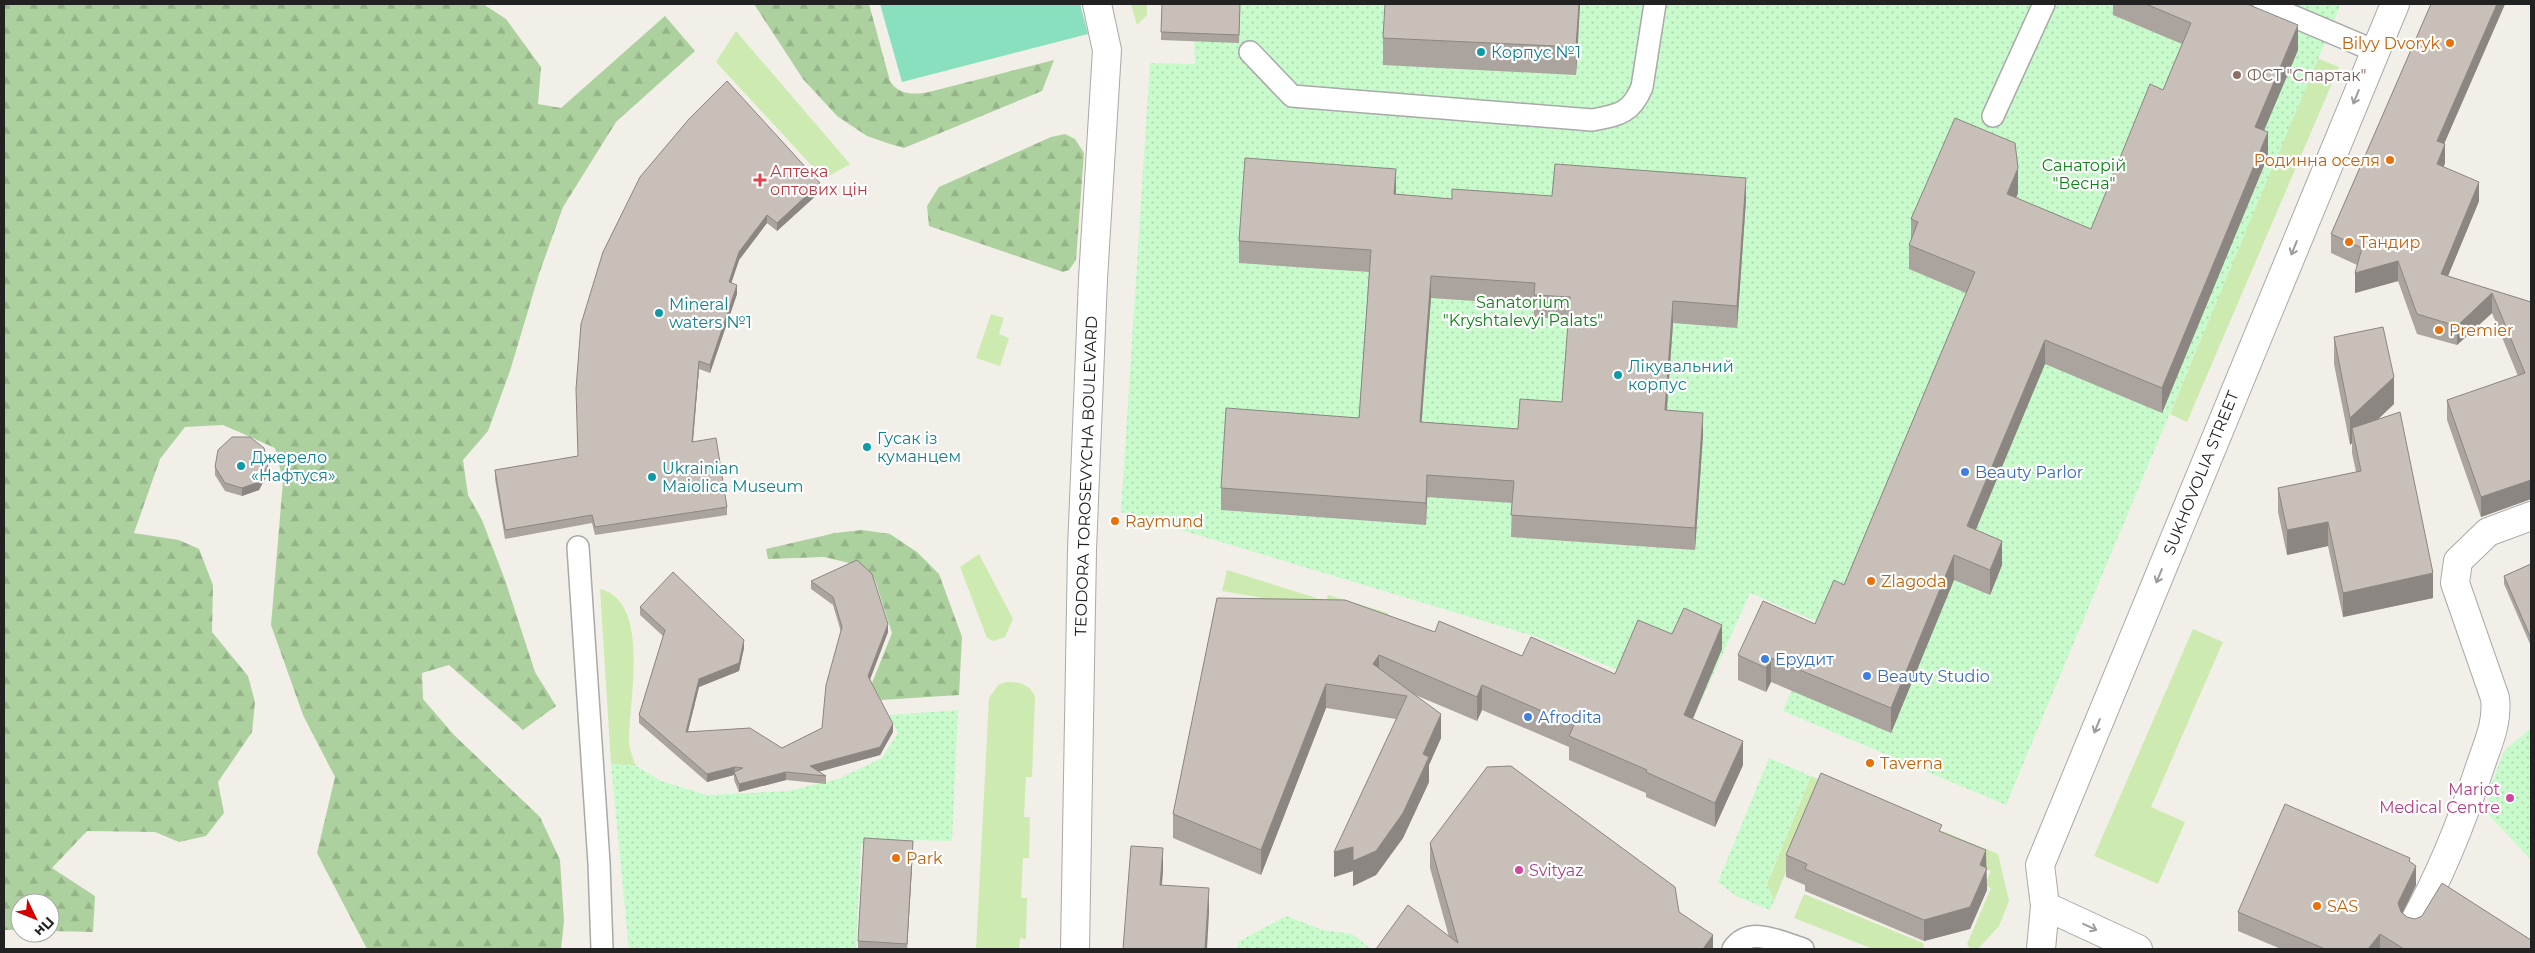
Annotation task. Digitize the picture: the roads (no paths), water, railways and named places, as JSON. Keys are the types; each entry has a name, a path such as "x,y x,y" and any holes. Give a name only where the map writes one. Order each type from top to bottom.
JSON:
{"street":[{"name":"TEODORA TOROSEVYCHA BOULEVARD","path":"1075,949 1082,550 1093,279 1107,50 1098,4"},
{"name":"SUKHOVOLIA STREET","path":"2041,949 2045,906 2040,865 2395,4"},
{"path":"2414,922 2436,882 2467,804 2497,716 2496,698 2455,583 2458,561 2488,532 2531,516"},
{"path":"2045,906 2138,949"}],"lane":[{"path":"1250,52 1292,96 1592,120 1616,116 1627,110 1637,99 1642,87 1655,4"},
{"path":"1993,116 2044,4"},
{"path":"2264,4 2375,51"},
{"path":"578,547 599,863 602,949"},
{"path":"1733,949 1739,942 1752,936 1772,939 1803,949"}],"place":[{"name":"Bilyy Dvoryk","path":"2450,43"},
{"name":"Корпус №1","path":"1481,52"},
{"name":"ФСТ \"Спартак\"","path":"2237,75"},
{"name":"Родинна оселя","path":"2390,160"},
{"name":"Аптека оптових цін","path":"760,180"},
{"name":"Тандир","path":"2349,242"},
{"name":"Mineral waters №1","path":"659,313"},
{"name":"Premier","path":"2439,330"},
{"name":"Лікувальний корпус","path":"1618,375"},
{"name":"Гусак із куманцем","path":"867,447"},
{"name":"Джерело «Нафтуся»","path":"241,466"},
{"name":"Beauty Parlor","path":"1965,472"},
{"name":"Ukrainian Maiolica Museum","path":"652,477"},
{"name":"Raymund","path":"1115,521"},
{"name":"Zlagoda","path":"1871,581"},
{"name":"Ерудит","path":"1765,659"},
{"name":"Beauty Studio","path":"1867,676"},
{"name":"Afrodita","path":"1528,717"},
{"name":"Taverna","path":"1870,763"},
{"name":"Mariot Medical Centre","path":"2510,798"},
{"name":"Park","path":"896,858"},
{"name":"Svityaz","path":"1519,870"},
{"name":"SAS","path":"2317,906"}],"park label":[{"name":"Санаторій \"Весна\"","path":"2084,174"},
{"name":"Sanatorium \"Kryshtalevyi Palats\"","path":"1523,311"}]}
